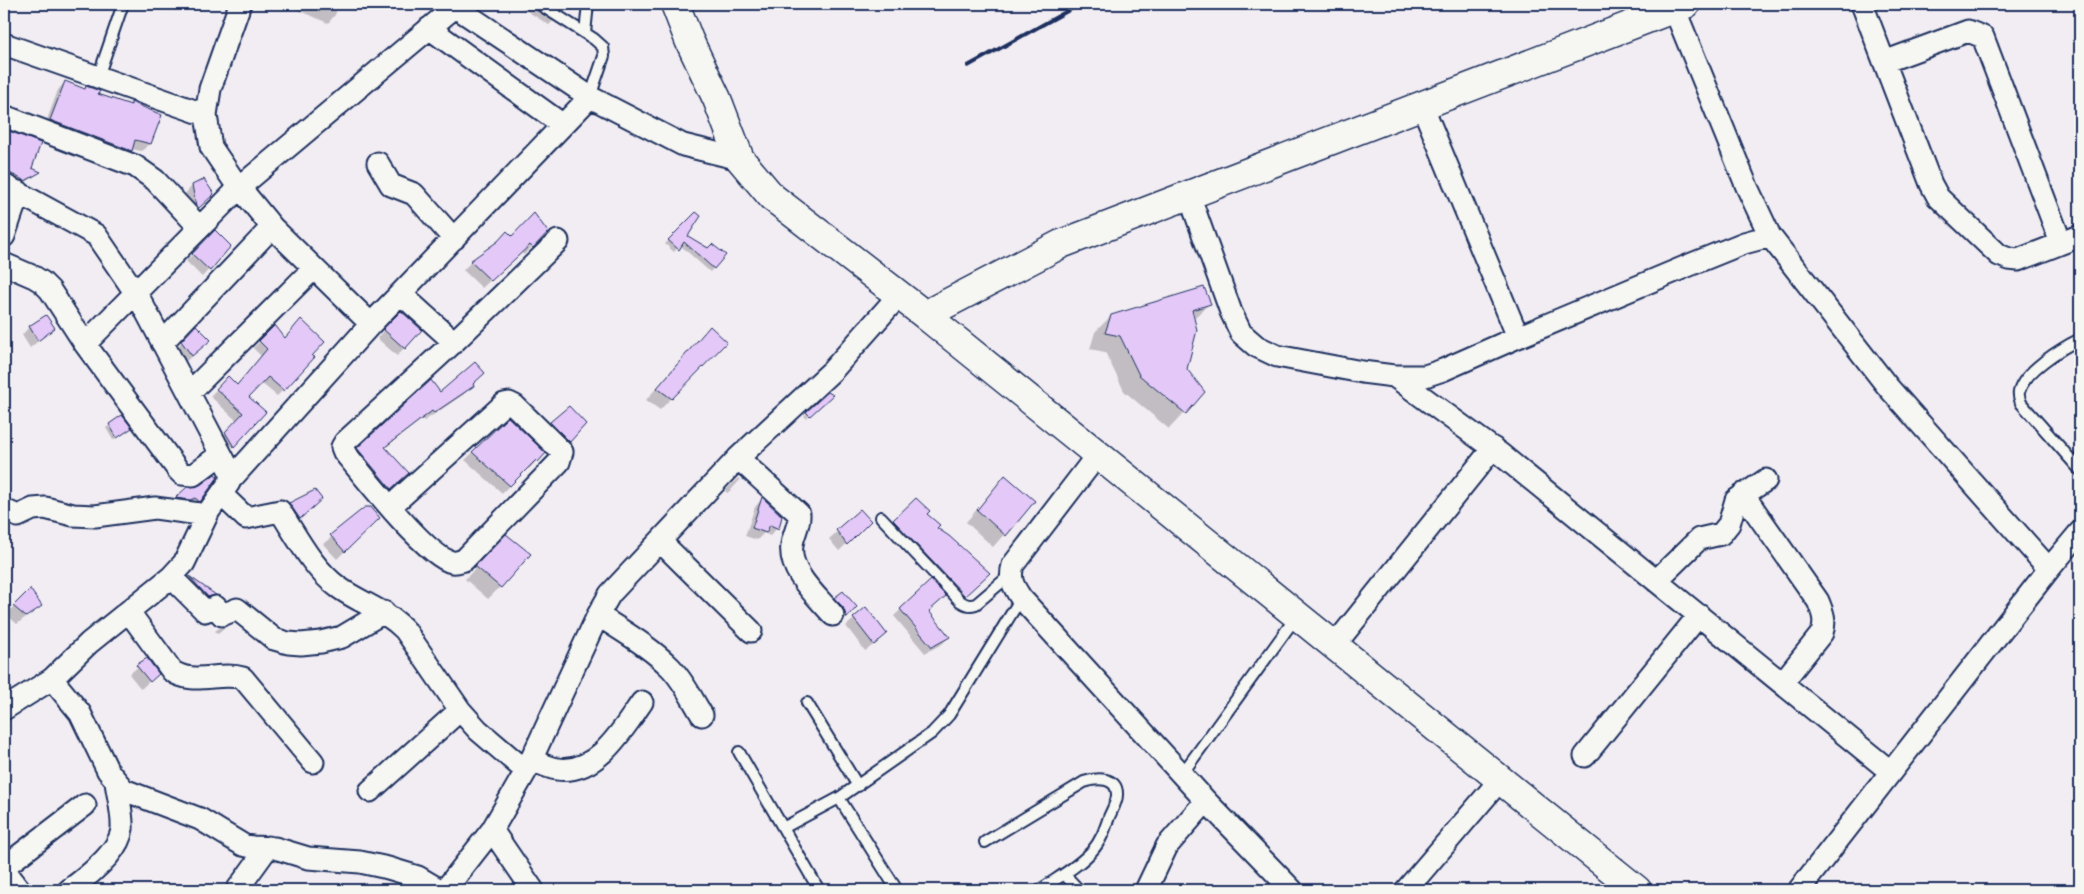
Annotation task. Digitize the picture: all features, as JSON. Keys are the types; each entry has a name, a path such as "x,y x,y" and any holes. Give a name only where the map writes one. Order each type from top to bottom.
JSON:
{"main road":[{"path":"675,4 689,40 717,99 740,159 772,197 900,294 1636,890"},
{"path":"926,315 1061,244 1680,6"}],"street":[{"path":"240,4 210,89 206,115 211,147 272,228 371,324"},
{"path":"1862,4 1930,184 1938,197 1999,255 2009,259 2018,260 2071,240 1983,37 1968,31 1884,62"},
{"path":"85,344 240,187 429,28 453,5 590,97 683,145 740,159"},
{"path":"1680,6 1746,187 1770,236 1888,387 2049,569"},
{"path":"429,28 563,125"},
{"path":"4,44 206,115"},
{"path":"4,709 52,679 89,643 172,577 184,563 207,515 233,477 371,324 590,97"},
{"path":"1422,105 1518,336"},
{"path":"4,116 135,166 155,180 199,227"},
{"path":"378,163 391,185 414,194 454,238"},
{"path":"4,236 12,189 96,235 135,292 233,477"},
{"path":"1189,195 1231,312 1241,333 1251,342 1277,356 1394,376 1424,376 1443,370 1518,336 1692,264 1744,243 1770,236"},
{"path":"162,343 272,228"},
{"path":"390,507 504,404 508,403 515,406 562,452 559,462 464,560 458,562 448,560 408,527 390,507 344,452 342,447 345,442 454,342 558,241"},
{"path":"4,264 42,282 50,290 85,344 170,461 182,474 193,475 221,454"},
{"path":"189,393 314,268"},
{"path":"400,294 454,342"},
{"path":"445,890 492,830 528,765 598,615 610,594 738,458 832,371 900,294"},
{"path":"1394,376 1493,448 1891,772"},
{"path":"1334,646 1493,448"},
{"path":"1098,454 1013,564 1010,576 1012,584 1021,598 1182,774 1292,890"},
{"path":"738,458 797,510 799,520 792,543 793,562 799,573 833,615"},
{"path":"1656,581 1699,539 1716,536 1725,530 1729,524 1733,506 1743,494 1766,480"},
{"path":"221,494 246,518 280,511 319,570 340,589 384,612 405,630 460,710 478,730 528,765 566,770 591,760 614,742 642,702"},
{"path":"1743,494 1818,601 1824,614 1822,633 1782,683"},
{"path":"4,510 18,516 34,509 45,508 73,515 95,516 155,508 207,515"},
{"path":"1799,890 2049,569 2080,532"},
{"path":"660,540 751,631"},
{"path":"172,577 205,611 216,607 222,615 237,610 274,639 288,643 321,642 342,637 384,612"},
{"path":"129,612 172,671 180,676 189,678 235,676 243,678 313,762"},
{"path":"598,615 659,657 671,668 680,678 702,715"},
{"path":"1585,756 1699,615"},
{"path":"52,679 80,713 108,772 124,790 200,819 242,845 268,847 308,858 360,862 388,868 418,877 440,890"},
{"path":"370,791 460,710"},
{"path":"1406,890 1500,780"},
{"path":"69,890 94,872 118,841 121,834 122,816 116,782"},
{"path":"1146,890 1167,846 1206,800"},
{"path":"20,890 4,868 85,805"},
{"path":"492,830 533,890"},
{"path":"237,890 268,847"}],"lane":[{"path":"98,77 123,4"},
{"path":"539,4 585,33 603,47 604,56 590,97"},
{"path":"585,33 588,4"},
{"path":"2080,339 2055,353 2028,377 2018,395 2021,403 2080,470"},
{"path":"881,517 960,601 965,604 970,606 976,604 1010,576"},
{"path":"784,828 858,786 932,733 950,715 1021,598"},
{"path":"1182,774 1297,616"},
{"path":"807,703 858,786"},
{"path":"740,752 819,890"},
{"path":"984,842 1084,782 1094,779 1112,782 1116,788 1117,796 1102,837 1086,857 1040,890"},
{"path":"839,798 897,890"},
{"path":"1064,874 1079,890"}],"building":[{"path":"65,81 85,89 86,86 100,91 98,94 131,105 131,102 162,115 151,144 135,140 132,151 50,120"},
{"path":"4,129 41,143 32,168 41,172 25,181 4,170"},
{"path":"204,179 214,194 199,208 196,206 192,185"},
{"path":"696,212 701,216 688,236 708,248 712,244 726,255 714,269 684,242 679,250 668,240"},
{"path":"534,213 548,232 533,248 530,245 491,281 470,261 498,241 507,231 512,236"},
{"path":"215,230 231,246 210,271 192,254"},
{"path":"1204,287 1211,304 1192,310 1197,330 1187,369 1205,392 1186,414 1139,375 1120,336 1105,333 1111,315"},
{"path":"401,311 422,330 405,349 383,329"},
{"path":"46,315 55,328 38,341 29,326"},
{"path":"301,319 325,342 312,356 315,357 284,391 268,377 249,397 266,412 234,447 225,432 243,413 216,389 228,376 237,385 267,349 259,341 275,325 285,338"},
{"path":"196,325 211,340 192,356 181,341"},
{"path":"710,326 727,342 672,399 657,388"},
{"path":"475,362 485,373 473,384 474,386 434,413 432,411 385,447 409,473 391,489 357,448 431,380 440,392"},
{"path":"828,392 833,395 810,416 806,412"},
{"path":"569,406 586,424 570,442 550,422"},
{"path":"122,415 132,428 117,438 109,424"},
{"path":"508,417 546,453 538,462 536,460 510,486 472,452"},
{"path":"215,474 218,477 200,502 195,498 191,500 175,498 187,487 200,485"},
{"path":"1005,475 1035,501 1006,536 977,510"},
{"path":"315,490 322,499 300,519 289,503"},
{"path":"762,497 782,516 779,529 770,525 766,533 752,528"},
{"path":"916,498 930,511 927,514 940,525 937,528 949,536 990,573 965,596 893,520"},
{"path":"365,507 371,507 380,518 345,552 330,535"},
{"path":"860,509 871,521 847,545 836,530"},
{"path":"506,534 531,554 501,588 475,566"},
{"path":"189,576 216,595 208,597"},
{"path":"931,580 946,596 929,611 950,637 932,647 900,609"},
{"path":"30,589 42,606 26,617 13,606"},
{"path":"843,591 857,607 847,618 843,607 834,598"},
{"path":"866,607 887,634 874,645 853,618"},
{"path":"147,658 159,674 150,682 136,665"}],"railway":[{"path":"968,66 1080,4"}]}
